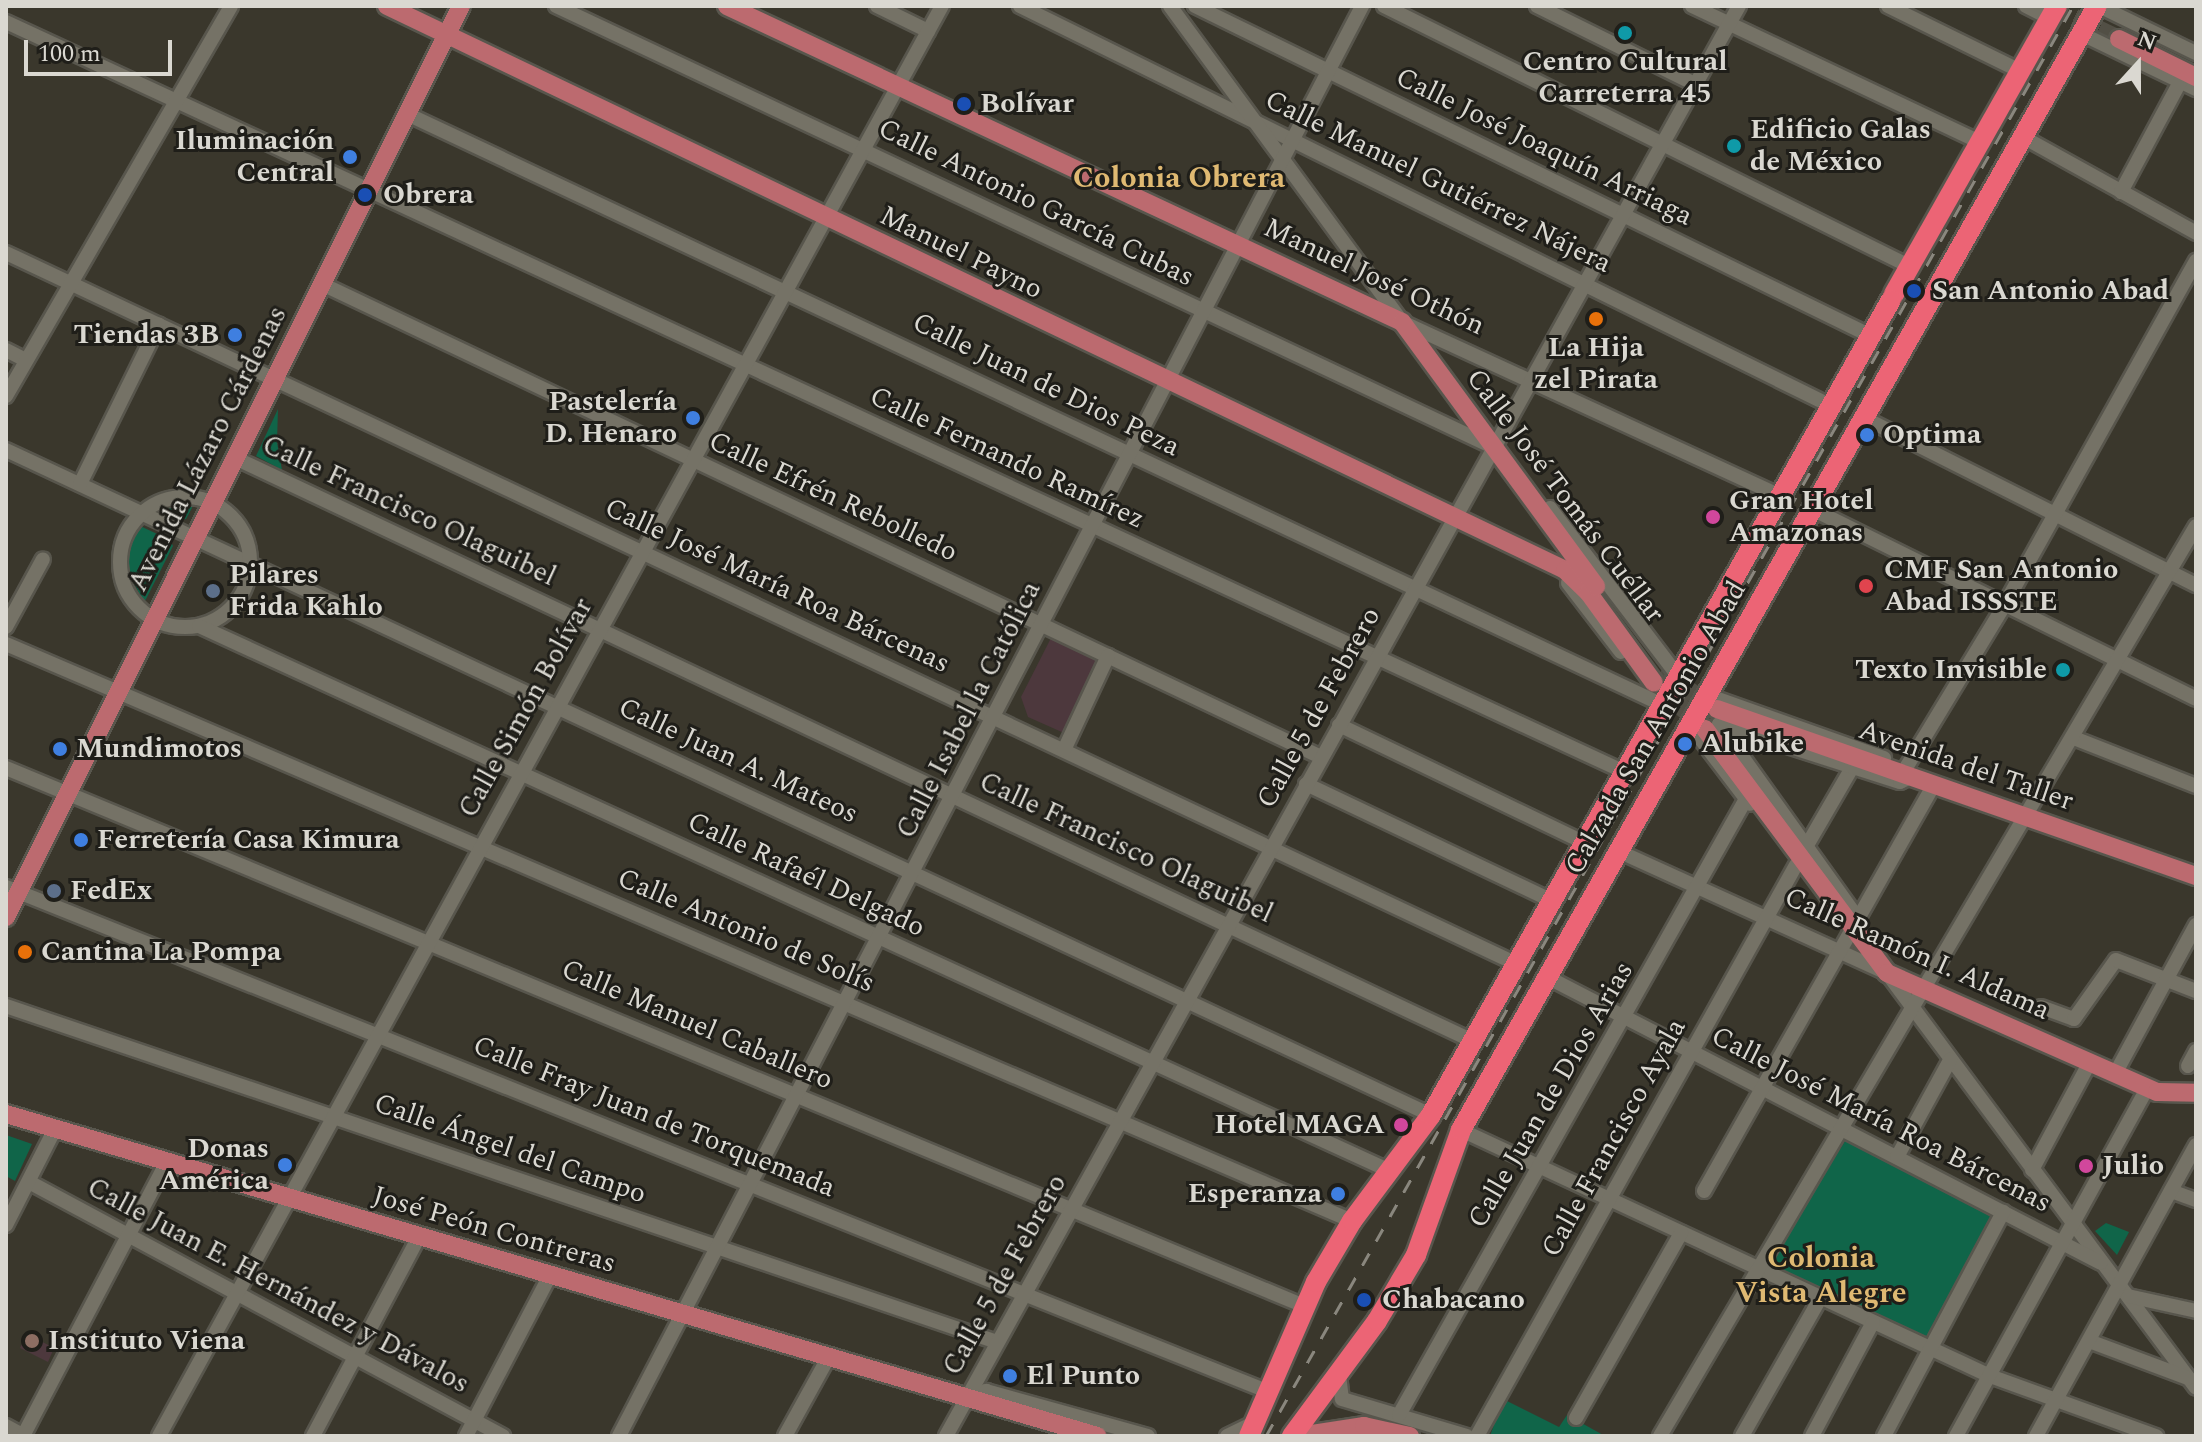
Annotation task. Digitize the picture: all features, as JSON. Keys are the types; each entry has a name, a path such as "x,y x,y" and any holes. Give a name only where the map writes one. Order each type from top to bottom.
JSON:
{"highway":[{"name":"Calzada San Antonio Abad","path":"1292,1436 1377,1321 1416,1255 1461,1130 1618,851 1698,727 1812,509 2098,6"},
{"name":"Calzada San Antonio Abad","path":"1253,1429 1304,1306 1352,1221 1392,1172 1431,1115 1663,705 1664,677 1780,496 2053,12"}],"main road":[{"name":"Manuel Payno","path":"387,6 1454,518"},
{"name":"Avenida Lázaro Cárdenas","path":"6,917 12,889 69,791 461,6"},
{"name":"Manuel José Othón","path":"727,6 1402,322"},
{"path":"2188,79 2122,34 2196,63"},
{"name":"Calle José Tomás Cuéllar","path":"1402,322 1664,677"},
{"name":"Calle José Tomás Cuéllar","path":"1454,518 1578,579 1664,677"},
{"name":"Avenida del Taller","path":"1712,702 2196,876"},
{"path":"1698,727 1887,973"},
{"name":"Calle Ramón I. Aldama","path":"1887,973 2147,1088 2169,1095 2196,1093"},
{"name":"José Peón Contreras","path":"6,1114 1097,1436"},
{"path":"1299,1436 1364,1426 1410,1436"}],"street":[{"path":"6,396 178,103 231,6"},
{"name":"Calle Antonio García Cubas","path":"556,6 1493,447"},
{"path":"877,6 928,31"},
{"name":"Calle Simón Bolívar","path":"159,1436 330,1115 942,6"},
{"name":"Calle Manuel Gutiérrez Nájera","path":"1020,6 1831,406"},
{"name":"Calle José Tomás Cuéllar","path":"1170,6 1281,162 1402,322"},
{"name":"Calle José Joaquín Arriaga","path":"1195,6 1871,336"},
{"name":"Calle Isabel la Católica","path":"619,1436 1362,6"},
{"path":"1384,6 1661,146 1909,266"},
{"path":"1537,6 1695,84"},
{"path":"1692,6 1980,142"},
{"name":"Calle 5 de Febrero","path":"946,1436 1118,1119 1739,6"},
{"path":"1888,6 2020,71"},
{"path":"2026,6 2053,12"},
{"path":"2098,6 2196,53"},
{"name":"Calle Fernando Ramírez","path":"6,22 1625,772"},
{"path":"2082,34 2188,79 2196,89"},
{"path":"2121,192 2188,79"},
{"name":"Calle Juan de Dios Peza","path":"407,114 786,289 1663,705"},
{"path":"2023,137 2196,233"},
{"name":"Calle José María Roa Bárcenas","path":"6,253 276,377 1517,964"},
{"path":"1852,925 1806,847 1719,724 1900,782 1910,772 2196,261"},
{"name":"Calle Efrén Rebolledo","path":"322,284 1321,757"},
{"name":"Manuel José Othón","path":"1402,322 1780,496"},
{"path":"80,484 159,324"},
{"path":"6,350 26,360"},
{"path":"1864,418 2196,585"},
{"name":"Calle Juan A. Mateos","path":"6,450 1431,1115"},
{"name":"Calle Francisco Olaguibel","path":"235,458 1473,1041"},
{"path":"154,619 133,602 120,572 123,540 142,513 170,499 213,503 241,528 250,564 235,604 199,626"},
{"path":"1812,509 2196,699"},
{"path":"1660,1436 1840,1128 2028,817 2196,526"},
{"path":"1493,537 1570,584 1663,705"},
{"path":"6,627 43,559"},
{"name":"Calle Rafaél Delgado","path":"154,619 199,626 1392,1172"},
{"name":"Calle Antonio de Solís","path":"6,644 119,689 1352,1221"},
{"path":"1064,750 1108,656"},
{"path":"1339,725 1585,843"},
{"path":"1698,727 1746,799 1796,865 1852,925"},
{"path":"2074,738 2196,786"},
{"path":"1806,847 1853,766"},
{"name":"Calle Manuel Caballero","path":"6,768 69,791 1304,1306"},
{"path":"1306,784 1552,901"},
{"path":"1704,1191 1934,784"},
{"name":"Calle Juan de Dios Arias","path":"1399,1415 1746,799"},
{"name":"Calle Ramón I. Aldama","path":"1618,851 1887,973"},
{"name":"Calle Francisco Ayala","path":"1477,1436 1796,865"},
{"name":"Calle Fray Juan de Torquemada","path":"12,889 1269,1392"},
{"path":"2115,1074 2196,925"},
{"path":"2041,1007 2074,1019 2116,960 2167,977 2196,991"},
{"path":"1887,973 2194,1382"},
{"name":"Calle José María Roa Bárcenas","path":"1547,977 2105,1265"},
{"name":"Calle Ángel del Campo","path":"6,1006 997,1342"},
{"path":"2188,1066 2196,1051"},
{"path":"1897,1157 1950,1060"},
{"path":"2032,1170 2090,1062"},
{"path":"1956,1436 2147,1088"},
{"path":"6,1225 55,1129"},
{"path":"1461,1130 1990,1376 2156,1436"},
{"path":"2036,1436 2089,1341 2124,1290 2196,1145"},
{"path":"6,1426 23,1436 167,1162"},
{"name":"Calle Juan E. Hernández y Dávalos","path":"29,1182 503,1436"},
{"path":"2171,1191 2196,1200"},
{"path":"1884,1436 2003,1212"},
{"path":"1576,1418 1681,1233"},
{"path":"313,1436 419,1237"},
{"path":"466,1436 550,1275"},
{"path":"2124,1290 2196,1311"},
{"path":"1742,1436 1821,1297"},
{"path":"1812,1436 1873,1322"},
{"path":"2089,1341 2194,1382"},
{"path":"785,1436 828,1358"},
{"path":"1339,1371 1342,1399 1467,1436"},
{"name":"José Peón Contreras","path":"966,1399 986,1391 1148,1436"},
{"path":"1227,1436 1253,1429"}],"shaded area":[{"path":"1052,636 1100,658 1064,733 1028,717 1021,697"},
{"name":"Instituto Viena","path":"27,1334 54,1348 48,1362 20,1348"}],"green space":[{"path":"278,409 277,442 282,470 256,456"},
{"path":"170,504 194,504 186,519 176,521 154,511"},
{"path":"138,525 170,540 173,546 144,603 125,565 127,545"},
{"path":"6,1135 32,1144 15,1181 6,1176"},
{"path":"1845,1141 1995,1215 1929,1340 1769,1264"},
{"path":"2106,1223 2129,1232 2117,1255 2095,1231"},
{"path":"1503,1399 1559,1427 1567,1415 1605,1436 1490,1436"}],"tunnel":[{"path":"2050,6 2119,39"},
{"path":"1661,671 1714,708"},
{"path":"1659,687 1703,726"}],"railway":[{"path":"1266,1436 2073,6"}],"place":[{"name":"Centro Cultural Carreterra 45","path":"1625,33"},
{"name":"Bolívar","path":"964,104"},
{"name":"Edificio Galas de México","path":"1734,146"},
{"name":"Iluminación Central","path":"350,157"},
{"name":"Obrera","path":"365,195"},
{"name":"San Antonio Abad","path":"1914,291"},
{"name":"La Hija zel Pirata","path":"1596,319"},
{"name":"Tiendas 3B","path":"235,335"},
{"name":"Pastelería D. Henaro","path":"693,418"},
{"name":"Optima","path":"1867,435"},
{"name":"Gran Hotel Amazonas","path":"1713,517"},
{"name":"CMF San Antonio Abad ISSSTE","path":"1866,586"},
{"name":"Pilares Frida Kahlo","path":"213,591"},
{"name":"Texto Invisible","path":"2063,670"},
{"name":"Alubike","path":"1685,744"},
{"name":"Mundimotos","path":"60,749"},
{"name":"Ferretería Casa Kimura","path":"81,840"},
{"name":"FedEx","path":"54,891"},
{"name":"Cantina La Pompa","path":"25,952"},
{"name":"Hotel MAGA","path":"1401,1125"},
{"name":"Donas América","path":"285,1165"},
{"name":"Julio","path":"2086,1166"},
{"name":"Esperanza","path":"1338,1194"},
{"name":"Chabacano","path":"1364,1300"},
{"name":"Instituto Viena","path":"32,1341"},
{"name":"El Punto","path":"1010,1376"}],"district":[{"name":"Colonia Obrera","path":"1179,178"},
{"name":"Colonia Vista Alegre","path":"1821,1275"}]}
